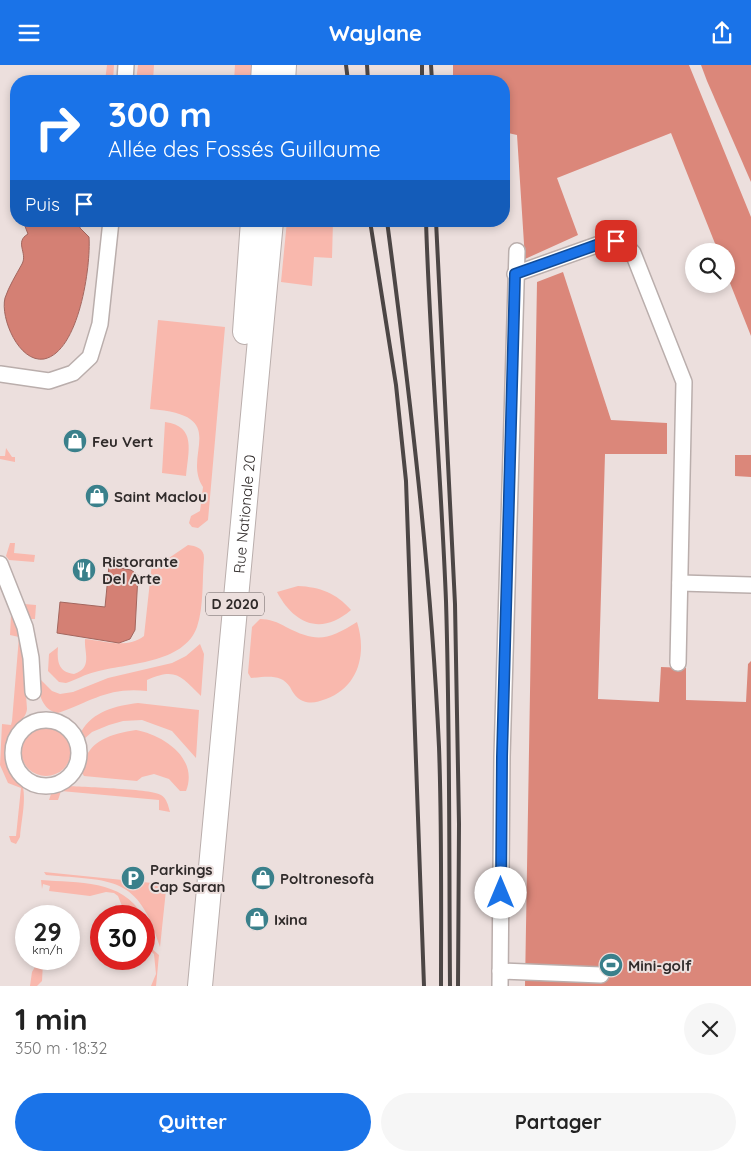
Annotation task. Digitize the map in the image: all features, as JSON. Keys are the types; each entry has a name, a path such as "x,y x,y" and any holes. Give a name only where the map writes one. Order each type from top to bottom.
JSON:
{"main road":[{"name":"Rue Nationale 20","path":"186,986 252,227"},
{"name":"D 2020","path":"265,227 268,252"},
{"name":"Rue Nationale 20","path":"200,986 270,227"}],"street":[{"path":"0,374 49,381 73,373 90,357 100,324 110,227"},
{"path":"515,274 605,242 616,241 626,244 633,253 684,382 678,663"},
{"path":"517,251 502,757 500,979 601,975"},
{"path":"0,564 25,627 31,658 33,692"},
{"path":"680,583 751,585"},
{"path":"49,720 63,725 71,731 79,747 76,766 62,782 44,785 33,783 18,769 14,761 15,741 20,733 34,722 49,720"}],"shaded area":[{"path":"107,65 114,65 113,75 106,75"},
{"path":"138,65 154,65 153,75 137,75"},
{"path":"235,65 256,65 255,75 234,75"},
{"path":"453,65 689,65 751,217 751,336 734,293 735,243 715,243 671,133 557,178 578,235 525,259 517,135 510,133 510,75 453,75"},
{"path":"701,65 751,65 751,182 707,81"},
{"path":"25,227 80,227 89,237 85,287 74,325 66,341 56,353 44,359 35,358 19,347 13,338 5,317 5,298 22,264 24,256 22,241 28,234"},
{"path":"286,227 333,227 332,258 314,257 312,286 281,282"},
{"path":"563,272 611,420 667,423 667,454 605,454 598,699 659,702 661,667 686,668 686,700 746,702 748,664 751,661 751,986 525,986 537,282"},
{"path":"158,320 225,327 208,520 198,528 192,527 189,523 191,516 200,511 203,487 198,474 199,438 197,428 190,419 175,413 150,409"},
{"path":"165,422 175,424 186,435 189,449 186,476 162,473"},
{"path":"6,448 12,457 15,457 15,462 0,459 0,456 5,456"},
{"path":"735,455 751,455 751,477 735,476"},
{"path":"10,543 15,543 14,553 35,555 34,562 9,560 6,556"},
{"path":"188,545 197,547 204,555 201,610 197,627 190,639 180,648 153,660 91,673 66,683 59,682 48,671 49,654 58,647 60,665 65,671 74,674 84,668 86,664 85,639 123,643 137,640 144,636 152,563 169,558"},
{"path":"109,566 131,570 138,575 135,630 130,639 119,643 57,633 60,602 105,607"},
{"path":"298,586 327,592 339,599 351,610 329,623 309,623 300,619 284,603 277,592"},
{"path":"24,604 36,605 35,619 29,619"},
{"path":"11,615 22,640 27,709 26,714 10,736 6,749 8,763 19,778 24,793 20,837 16,844 11,842 9,836 16,836 21,788 8,783 0,765 2,724 11,725 12,721 19,637 10,635"},
{"path":"260,619 273,621 297,632 314,637 330,636 357,622 361,645 358,668 353,678 337,694 317,702 306,702 299,699 282,680 272,677 251,678 248,673 252,627"},
{"path":"200,644 204,654 201,696 183,679 172,674 165,674 147,680 147,691 133,690 110,693 58,713 48,709 40,695 41,680 52,691 60,694 73,692 108,678 172,663 186,656"},
{"path":"138,703 199,710 196,758 172,731 142,720 123,721 109,725 92,732 84,739 81,732 98,714 113,708"},
{"path":"46,726 56,728 64,733 69,741 71,751 69,761 64,769 56,774 46,776 36,774 28,769 23,761 21,751 23,741 28,733 36,728"},
{"path":"136,730 157,737 176,750 187,768 189,779 186,791 180,791 169,779 154,774 142,777 137,781 84,776 82,773 84,762 87,754 93,747 108,737"},
{"path":"68,786 155,793 165,798 170,812 159,810 159,800 61,791 58,800 49,800 52,791"},
{"path":"44,872 162,884 166,890 160,947 155,932 155,905 141,905 132,894 120,886 106,881 46,875"},
{"path":"41,880 98,885 123,895 135,905 122,905 118,896 114,893 106,892 90,896 49,891 50,886 43,884 42,889"},
{"path":"155,952 159,955 156,986 151,986 156,974"},
{"path":"33,970 43,970 42,981 37,986 30,986"}],"railway":[{"path":"346,65 347,75"},
{"path":"367,65 368,75"},
{"path":"422,65 422,75"},
{"path":"431,65 432,75"},
{"path":"371,227 396,385 406,481 424,986"},
{"path":"388,227 419,484 431,615 441,807 441,986"},
{"path":"426,227 446,601 450,986"},
{"path":"436,227 455,604 459,824 458,986"}],"place":[{"name":"Feu Vert","path":"75,441"},
{"name":"Saint Maclou","path":"97,496"},
{"name":"Ristorante Del Arte","path":"84,570"},
{"name":"Parkings Cap Saran","path":"133,878"},
{"name":"Poltronesofà","path":"263,878"},
{"name":"Ixina","path":"257,919"},
{"name":"Mini-golf","path":"611,965"}],"route":[{"path":"501,893 502,757 515,274 605,242 616,241"}]}
